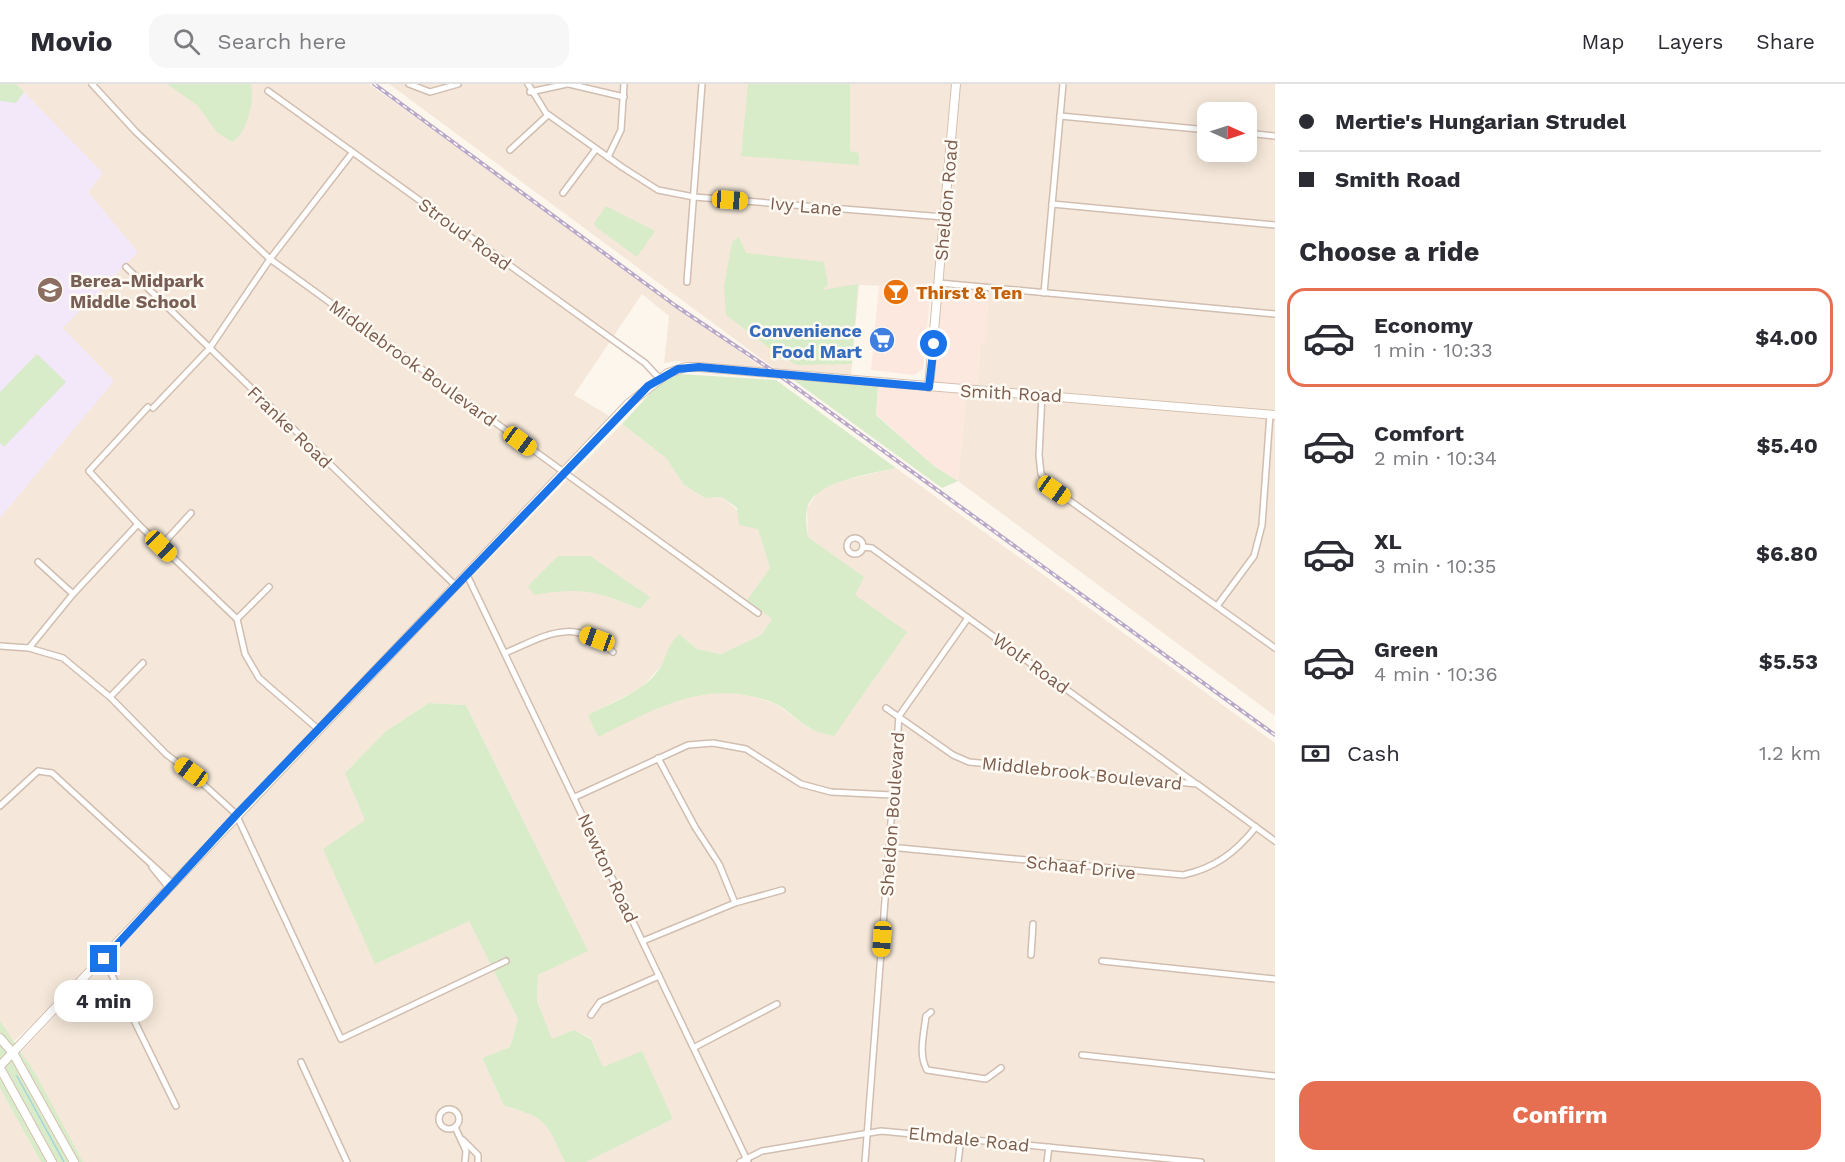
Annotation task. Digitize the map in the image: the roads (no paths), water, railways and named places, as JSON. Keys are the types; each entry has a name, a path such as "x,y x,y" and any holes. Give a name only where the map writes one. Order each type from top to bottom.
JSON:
{"main road":[{"name":"Sheldon Road","path":"929,387 956,84"},
{"name":"Smith Road","path":"0,1067 455,585 634,398 659,378 678,369 699,367 1272,415"},
{"path":"0,1038 13,1053 74,1162"},
{"path":"0,1067 52,1162"}],"street":[{"name":"Middlebrook Boulevard","path":"92,84 136,132 270,259 758,613"},
{"path":"409,84 430,92 458,84"},
{"name":"Ivy Lane","path":"528,84 530,92 548,115 658,190 694,197 944,217"},
{"path":"530,92 568,84 624,97"},
{"path":"609,157 621,129 624,84"},
{"path":"687,282 702,84"},
{"path":"1044,293 1063,84"},
{"name":"Stroud Road","path":"268,91 645,363 659,378"},
{"path":"510,150 548,115"},
{"path":"1060,116 1197,129"},
{"path":"1257,134 1275,136"},
{"path":"563,193 596,149"},
{"path":"318,729 260,678 245,654 237,619 138,525 89,471 209,349 270,259 352,153"},
{"path":"1052,204 1275,225"},
{"name":"Franke Road","path":"126,267 455,585"},
{"path":"939,283 1275,314"},
{"path":"1042,394 1039,455 1041,474 1054,490 1275,648"},
{"path":"1217,606 1254,556 1262,525 1272,415"},
{"path":"161,546 191,513"},
{"path":"29,648 73,594 138,525"},
{"name":"Wolf Road","path":"863,547 873,548 1197,784"},
{"path":"38,562 73,594"},
{"name":"Newton Road","path":"467,575 748,1160"},
{"path":"237,619 268,588"},
{"path":"899,716 968,618"},
{"path":"505,653 558,630 577,631 597,639 613,652"},
{"path":"0,646 29,648 63,658 110,697 166,754 191,772 237,814 341,1039 506,961"},
{"path":"110,697 143,663"},
{"name":"Middlebrook Boulevard","path":"886,708 953,755 969,762 1197,784 1275,841"},
{"name":"Sheldon Boulevard","path":"865,1162 899,716"},
{"path":"575,798 688,745 714,743 746,749 801,784 831,792 892,795"},
{"path":"658,758 695,827 719,864 735,903"},
{"path":"0,806 30,776 38,771 52,773 171,886"},
{"name":"Schaaf Drive","path":"889,847 1183,875 1205,870 1231,855 1256,827"},
{"path":"643,941 735,903 782,890"},
{"path":"1031,956 1033,924"},
{"path":"104,959 176,1106"},
{"path":"1102,961 1275,979"},
{"path":"591,1015 600,1002 659,976"},
{"path":"695,1047 777,1004"},
{"path":"931,1012 926,1016 923,1047 923,1063 927,1071 986,1079 1002,1068"},
{"path":"1083,1055 1275,1076"},
{"path":"301,1062 347,1162"},
{"path":"455,1127 466,1151 465,1162"},
{"name":"Elmdale Road","path":"740,1162 762,1152 881,1131 1049,1147 1135,1159 1202,1162"},
{"path":"460,1137 478,1155 478,1162"},
{"path":"958,1162 961,1138"},
{"path":"1047,1162 1049,1147"}],"waterway":[{"path":"17,1076 64,1162"}],"railway":[{"path":"374,84 676,306 776,373 1275,735"}],"place":[{"name":"Berea-Midpark Middle School","path":"50,290"},
{"name":"Thirst & Ten","path":"896,292"},
{"name":"Convenience Food Mart","path":"882,340"}]}
